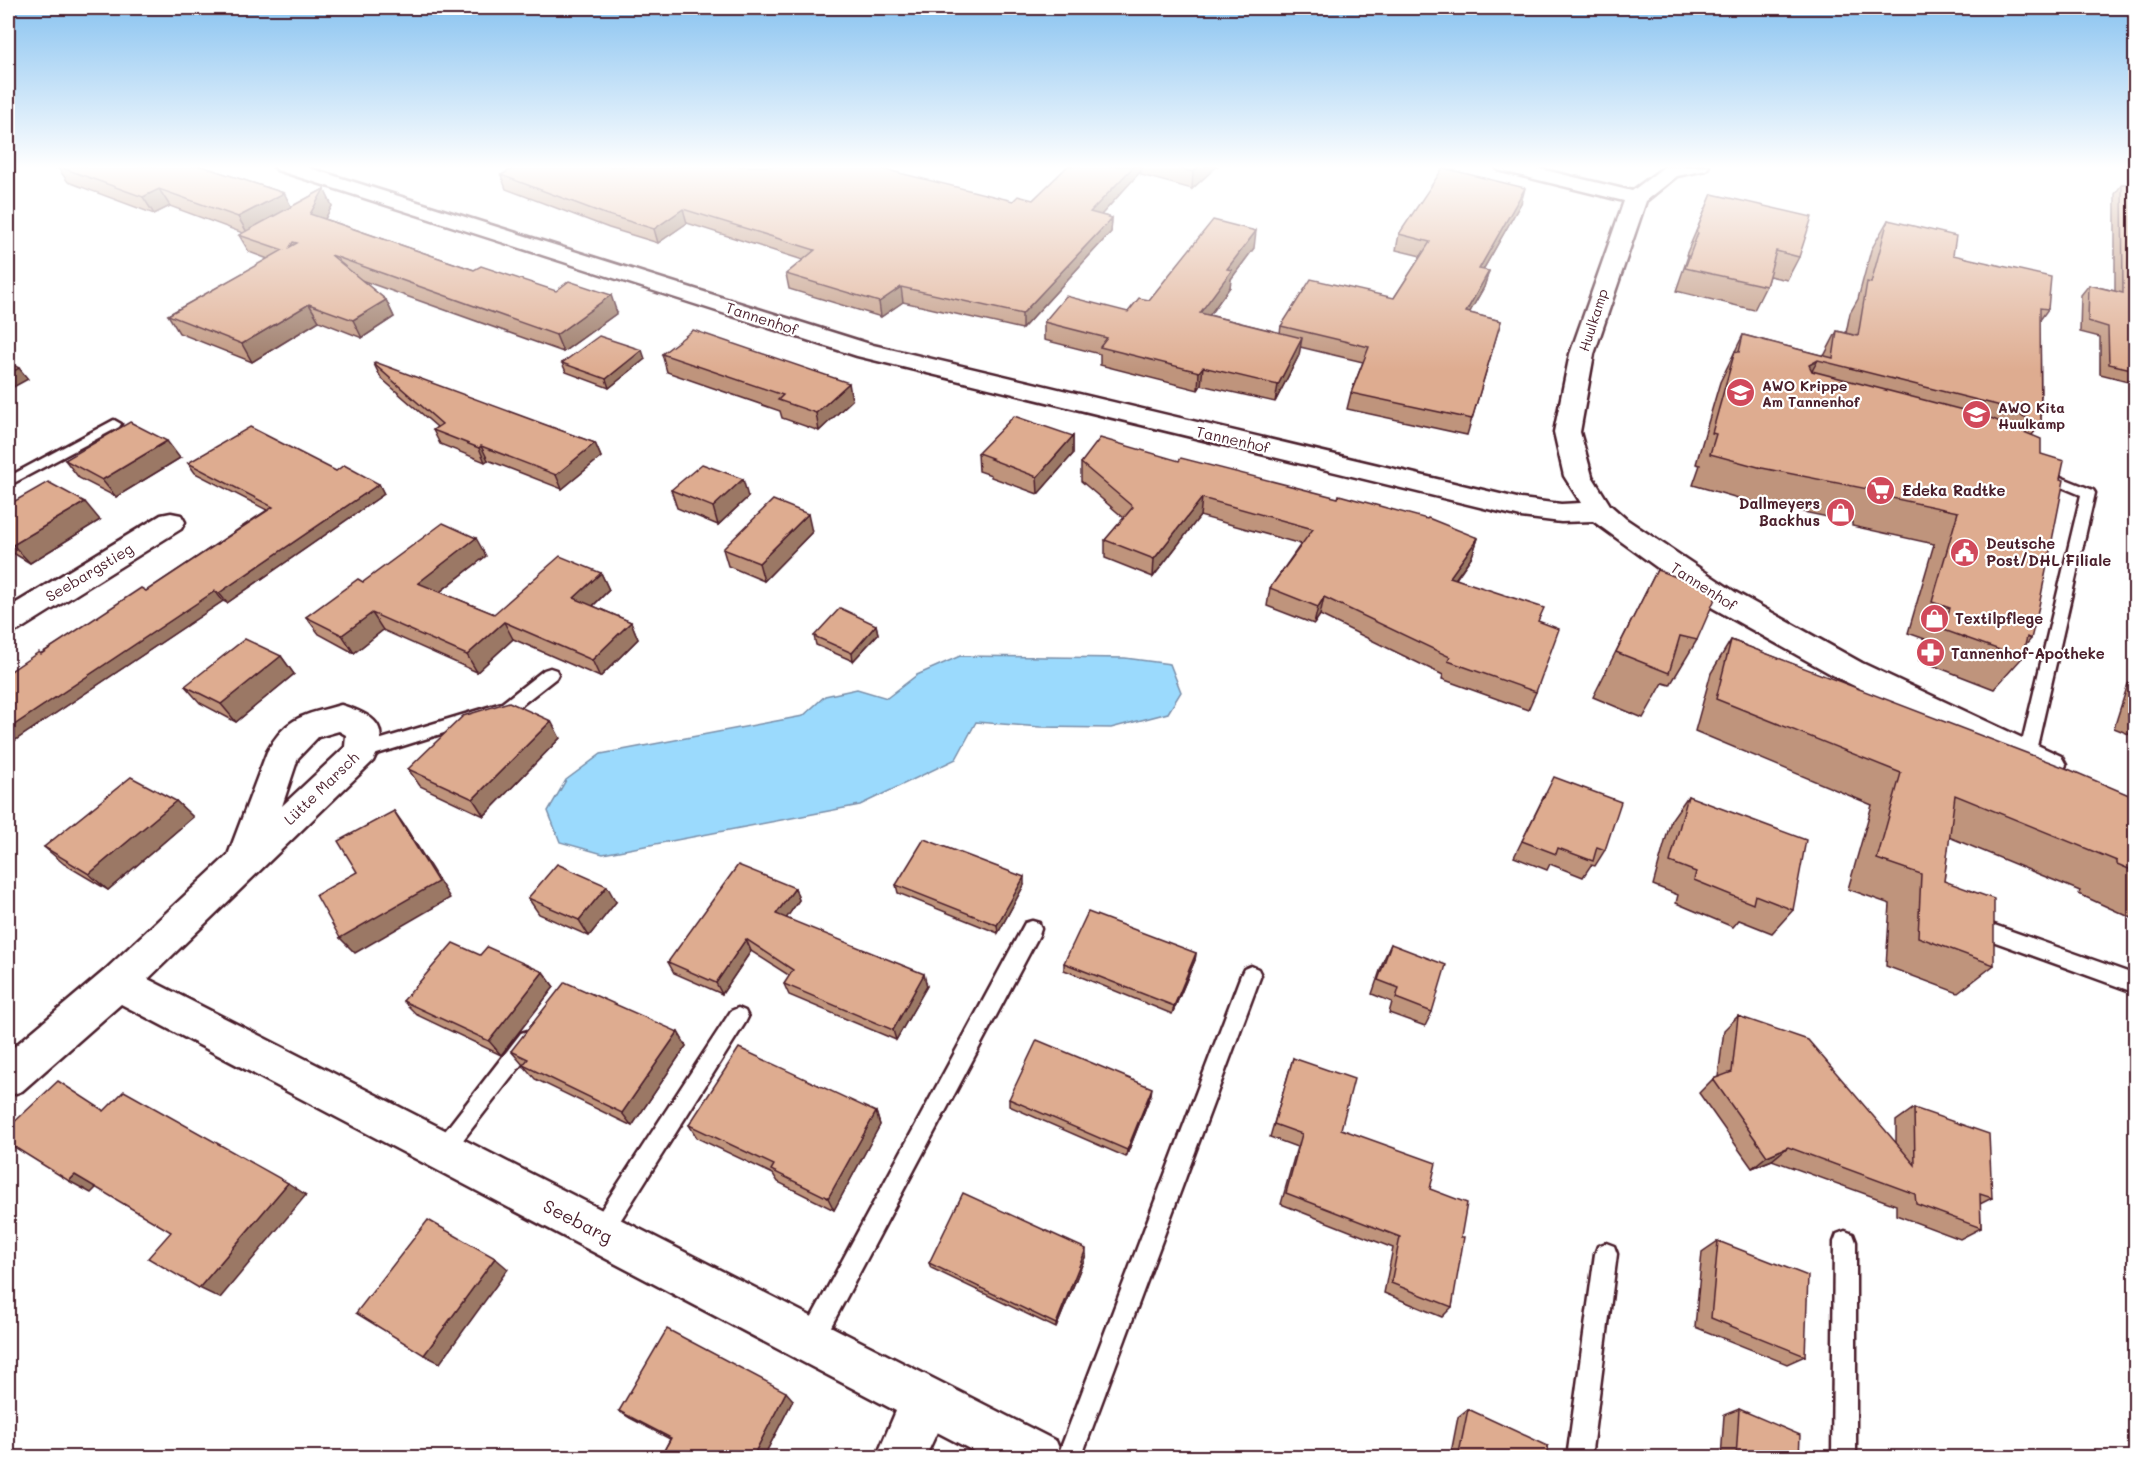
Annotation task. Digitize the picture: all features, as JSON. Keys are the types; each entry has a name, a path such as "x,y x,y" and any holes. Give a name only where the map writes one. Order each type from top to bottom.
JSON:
{"street":[{"name":"Tannenhof","path":"501,234 875,353 1521,508 1561,513 1600,512 1616,526 1724,600 1869,681 2070,774"},
{"name":"Huulkamp","path":"1600,512 1578,476 1567,432 1582,354 1623,234"},
{"name":"Seebargstieg","path":"8,622 171,522"},
{"name":"Lütte Marsch","path":"8,1077 118,983 361,752 363,728 341,718 307,727 284,752 244,861"},
{"name":"Seebarg","path":"118,983 1040,1458"},
{"path":"900,1458 926,1401"}],"lane":[{"path":"8,482 114,424"},
{"path":"2027,755 2088,493 2028,468"},
{"path":"361,752 508,707 550,674"},
{"path":"1983,928 2136,984"},
{"path":"811,1342 1032,929"},
{"path":"1069,1458 1251,975"},
{"path":"600,1232 738,1017"},
{"path":"442,1151 540,1025"},
{"path":"1844,1458 1845,1242"},
{"path":"1579,1458 1606,1254"}],"water":[{"path":"960,656 1125,658 1170,664 1181,692 1168,713 1111,728 1040,727 976,722 956,759 860,805 603,854 560,842 548,811 566,780 601,754 803,716 825,696 857,689 887,698 917,675"}],"building":[{"path":"370,234 474,270 481,266 556,291 569,281 611,295 556,335 331,255 386,300 353,320 309,304 242,344 168,315 283,250 239,235"},
{"path":"765,234 1097,234 1022,314 901,287 879,302 786,274 815,250"},
{"path":"1202,234 1253,234 1227,269 1232,270 1200,313 1302,338 1278,385 1203,367 1199,372 1100,347 1107,338 1044,322 1066,296 1128,312 1139,298 1149,300"},
{"path":"1400,234 1499,234 1479,269 1489,271 1466,312 1501,321 1472,419 1351,393 1369,347 1281,326 1311,279 1394,298 1430,242"},
{"path":"1697,234 1806,234 1799,257 1776,251 1766,286 1685,268"},
{"path":"1884,234 1956,236 1953,255 2051,277 2048,309 2040,308 2041,424 1997,405 1818,360 1809,365 1812,371 1986,416 2041,439 2041,454 2064,461 2060,479 2064,480 2039,606 2031,639 2027,637 2022,658 1944,630 1950,608 1932,602 1958,512 1873,494 1873,490 1762,468 1710,454 1716,434 1712,433 1735,351 1739,352 1743,335 1833,358 1837,331 1858,336 1867,282 1871,283"},
{"path":"2122,234 2136,234 2136,370 2109,364 2108,327 2088,321 2089,285 2123,293"},
{"path":"693,330 849,383 816,413 778,400 783,395 662,354"},
{"path":"599,336 642,350 606,379 562,363"},
{"path":"8,362 19,368 8,374"},
{"path":"375,362 595,443 556,475 481,446 479,448 433,430 442,424 374,364"},
{"path":"1014,416 1073,436 1037,477 978,453"},
{"path":"130,422 167,441 102,480 65,460"},
{"path":"250,427 336,471 344,465 379,484 219,593 215,591 8,729 8,673 141,588 146,591 273,507 188,463"},
{"path":"1100,438 1179,461 1181,458 1338,498 1339,495 1428,518 1478,538 1450,577 1544,608 1538,621 1559,629 1536,692 1448,661 1450,657 1324,597 1318,607 1270,588 1313,529 1202,498 1154,559 1105,540 1133,507 1081,463"},
{"path":"702,464 743,479 713,507 671,490"},
{"path":"48,482 85,502 13,545 8,542 8,505"},
{"path":"773,500 808,514 759,563 723,549"},
{"path":"443,523 476,538 418,583 494,614 560,556 601,573 574,598 631,622 592,660 504,622 467,655 372,613 342,635 306,617 358,579 363,582"},
{"path":"1657,570 1718,592 1697,640 1680,636 1669,673 1616,652"},
{"path":"840,608 876,625 852,653 814,636"},
{"path":"245,639 281,656 221,704 185,686"},
{"path":"1731,640 2068,769 2136,798 2136,872 2117,864 2117,861 1955,795 1944,881 1994,899 1994,965 1918,937 1921,874 1877,859 1901,773 1716,699"},
{"path":"509,702 551,721 473,799 408,769 463,716"},
{"path":"131,777 176,801 89,874 44,847"},
{"path":"1554,777 1621,802 1605,850 1597,847 1593,861 1558,848 1556,854 1522,841"},
{"path":"1688,796 1806,840 1793,910 1755,895 1753,904 1694,880 1696,872 1670,862"},
{"path":"394,811 438,882 340,938 316,895 357,872 338,841"},
{"path":"924,839 1024,877 997,925 896,885"},
{"path":"557,864 607,886 579,920 528,898"},
{"path":"738,865 795,888 776,914 924,974 893,1030 784,984 793,970 746,939 716,983 668,962"},
{"path":"1088,912 1196,953 1174,1006 1064,963"},
{"path":"453,943 480,955 487,947 543,972 489,1041 403,1001"},
{"path":"1391,944 1446,965 1432,1012 1396,998 1399,988 1378,980"},
{"path":"565,982 678,1032 622,1113 523,1065 528,1059 511,1051"},
{"path":"1738,1016 1808,1040 1915,1165 1914,1108 1989,1134 1992,1198 1980,1194 1981,1228 1916,1204 1915,1194 1788,1147 1767,1156 1713,1079 1732,1072"},
{"path":"1037,1040 1152,1088 1127,1150 1009,1099"},
{"path":"739,1048 876,1112 828,1198 771,1170 774,1165 689,1125"},
{"path":"1293,1058 1354,1079 1341,1129 1436,1163 1430,1189 1467,1203 1461,1237 1464,1237 1452,1307 1391,1283 1400,1237 1286,1193 1302,1134 1274,1124"},
{"path":"58,1081 104,1111 124,1091 288,1183 199,1288 148,1258 171,1232 75,1175 69,1181 8,1143 8,1128"},
{"path":"963,1193 1086,1249 1056,1324 929,1263"},
{"path":"428,1220 495,1258 424,1355 356,1313"},
{"path":"1718,1241 1808,1276 1805,1356 1711,1318"},
{"path":"667,1329 786,1392 752,1458 660,1458 671,1438 619,1411"},
{"path":"1468,1409 1548,1446 1546,1458 1458,1458"},
{"path":"1739,1409 1800,1435 1799,1458 1736,1458"}],"place":[{"name":"AWO Krippe Am Tannenhof","path":"1741,393"},
{"name":"AWO Kita Huulkamp","path":"1977,415"},
{"name":"Edeka Radtke","path":"1881,490"},
{"name":"Dallmeyers Backhus","path":"1841,512"},
{"name":"Deutsche Post/DHL Filiale","path":"1965,552"},
{"name":"Textilpflege","path":"1934,618"},
{"name":"Tannenhof-Apotheke","path":"1930,653"}]}
